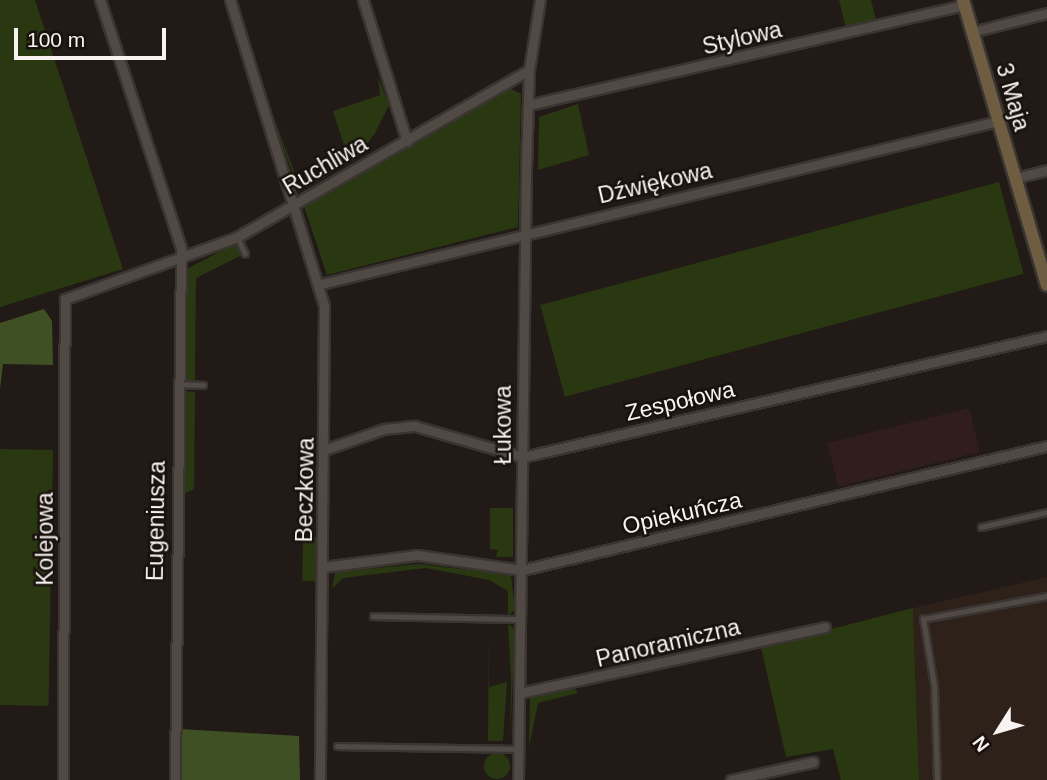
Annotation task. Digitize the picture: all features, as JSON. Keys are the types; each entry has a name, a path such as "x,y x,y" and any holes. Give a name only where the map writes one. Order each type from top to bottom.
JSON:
{"street":[{"name":"Eugeniusza","path":"100,0 181,248 177,384 175,780"},
{"name":"Beczkowa","path":"230,0 321,284 324,450 320,780"},
{"path":"363,0 407,141"},
{"path":"529,70 540,0"},
{"name":"3 Maja","path":"964,2 1047,285"},
{"name":"Stylowa","path":"528,105 964,2"},
{"path":"972,32 1047,13"},
{"name":"Ruchliwa","path":"65,299 180,262 237,237 529,70"},
{"name":"Łukowa","path":"518,780 529,70"},
{"name":"Dźwiękowa","path":"321,284 998,121"},
{"path":"1015,178 1047,170"},
{"name":"Kolejowa","path":"63,780 65,299"},
{"name":"Zespołowa","path":"324,450 384,429 415,426 523,457 1047,336"},
{"name":"Opiekuńcza","path":"323,567 417,555 522,570 1047,446"},
{"name":"Panoramiczna","path":"520,693 825,627"},
{"path":"731,780 813,762"}],"lane":[{"path":"237,237 245,253"},
{"path":"177,384 202,385"},
{"path":"981,527 1047,512"},
{"path":"937,780 934,686 923,620 1047,596"},
{"path":"373,616 522,619"},
{"path":"337,746 519,749"}],"shaded area":[{"path":"969,408 980,452 838,487 827,443"},
{"path":"1047,577 1047,780 919,780 913,608"}],"green space":[{"path":"0,0 35,0 123,269 0,307"},
{"path":"839,0 871,0 876,20 846,28"},
{"path":"378,77 389,105 375,133 356,159 299,192 265,94 300,187 349,161 333,111 380,95"},
{"path":"509,88 521,94 518,227 327,275 304,206"},
{"path":"578,104 589,155 538,170 539,117"},
{"path":"999,182 1024,274 565,397 540,305"},
{"path":"236,243 242,255 196,278 195,380 185,380 183,271"},
{"path":"44,309 52,321 53,365 3,364 0,389 0,323"},
{"path":"182,391 195,392 194,489 186,493 181,491"},
{"path":"0,449 53,450 49,706 0,705"},
{"path":"490,508 513,508 513,557 496,557 498,550 490,549"},
{"path":"303,537 319,537 318,581 302,581"},
{"path":"419,564 511,575 515,610 508,615 508,591 489,580 426,568 343,578 332,589 335,572"},
{"path":"913,608 919,780 841,780 833,749 786,757 761,647"},
{"path":"489,623 489,687 507,682 503,741 488,741"},
{"path":"508,624 515,629 510,743 511,679"},
{"path":"573,686 578,693 538,703 529,747 530,696"},
{"path":"180,729 299,736 300,780 179,780"},
{"path":"497,753 506,757 510,766 506,775 497,779 488,775 484,766 488,757"}]}
